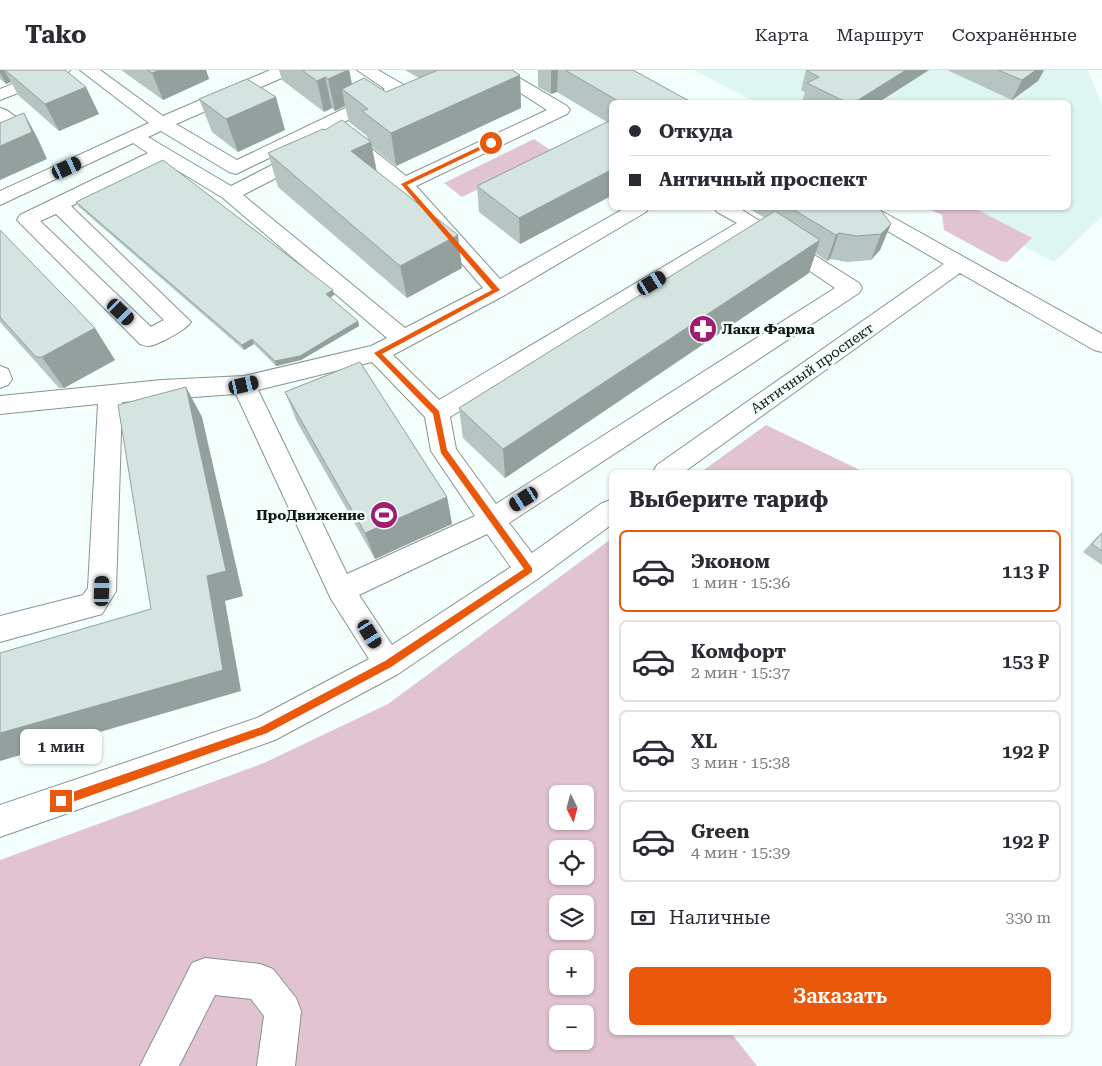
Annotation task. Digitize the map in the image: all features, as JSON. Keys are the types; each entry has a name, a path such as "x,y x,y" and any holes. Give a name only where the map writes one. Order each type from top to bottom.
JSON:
{"street":[{"path":"0,95 61,70"},
{"path":"90,70 162,124 236,168 398,89 366,70"},
{"path":"0,199 162,124 246,79 285,70"},
{"path":"404,184 561,110 487,71"},
{"path":"230,194 391,110"},
{"path":"0,113 18,130 0,137"},
{"path":"134,136 230,194 403,339"},
{"path":"343,136 404,184 497,290"},
{"path":"58,205 180,322 148,338 26,220 163,153"},
{"path":"0,405 110,394 244,385 377,353 497,290 636,210"},
{"path":"341,590 492,520 851,288 752,223 728,210"},
{"path":"865,210 1102,344"},
{"path":"437,413 752,223"},
{"name":"Античный проспект","path":"669,470 958,264"},
{"path":"377,353 437,413 444,451 529,570"},
{"path":"244,385 341,590 388,664"},
{"path":"0,629 92,605 102,591 110,394"},
{"path":"0,822 264,730 388,664 529,570 609,513"},
{"path":"159,1066 205,976 260,982 283,1011 276,1066"}],"shaded area":[{"path":"694,70 1088,70 1102,106 1102,216 1054,262 956,210 1071,210 1071,100 751,100"},
{"path":"534,139 553,152 462,197 444,183"},
{"path":"931,210 978,210 1032,238 1007,262 1001,261 944,230 942,215"},
{"path":"766,425 860,470 704,470"},
{"path":"609,540 609,1035 733,1035 757,1066 0,1066 0,860 264,763 388,704"}],"building":[{"path":"5,70 65,70 86,87 45,104"},
{"path":"147,70 160,70 152,73"},
{"path":"302,70 348,70 328,79 325,77 317,81"},
{"path":"438,70 512,70 520,75 391,133 362,111 368,109 342,89 364,78 386,92"},
{"path":"565,70 633,70 687,100 617,100"},
{"path":"806,70 906,70 858,100 842,100 807,83 819,77"},
{"path":"998,70 1036,70 1022,80"},
{"path":"247,79 276,97 226,119 199,99"},
{"path":"24,113 32,132 0,146 0,123"},
{"path":"342,120 371,142 351,151 458,235 400,266 268,153 323,129 325,130"},
{"path":"609,121 609,171 519,218 477,186"},
{"path":"163,160 333,290 326,294 358,321 300,356 275,361 252,339 242,345 76,202"},
{"path":"794,210 881,210 891,224 881,234 857,236 839,233 836,235"},
{"path":"775,211 820,240 503,449 459,408"},
{"path":"0,230 95,328 42,357 36,357 0,317"},
{"path":"360,362 447,497 365,533 285,392"},
{"path":"186,387 226,571 207,576 223,670 0,733 0,653 151,609 118,405"},
{"path":"1102,533 1102,551 1092,544"}],"place":[{"name":"Лаки Фарма","path":"703,329"},
{"name":"ПроДвижение","path":"384,515"}],"route":[{"path":"61,801 264,730 388,664 529,570 444,451 437,413 377,353 497,290 404,184 491,143"}]}
